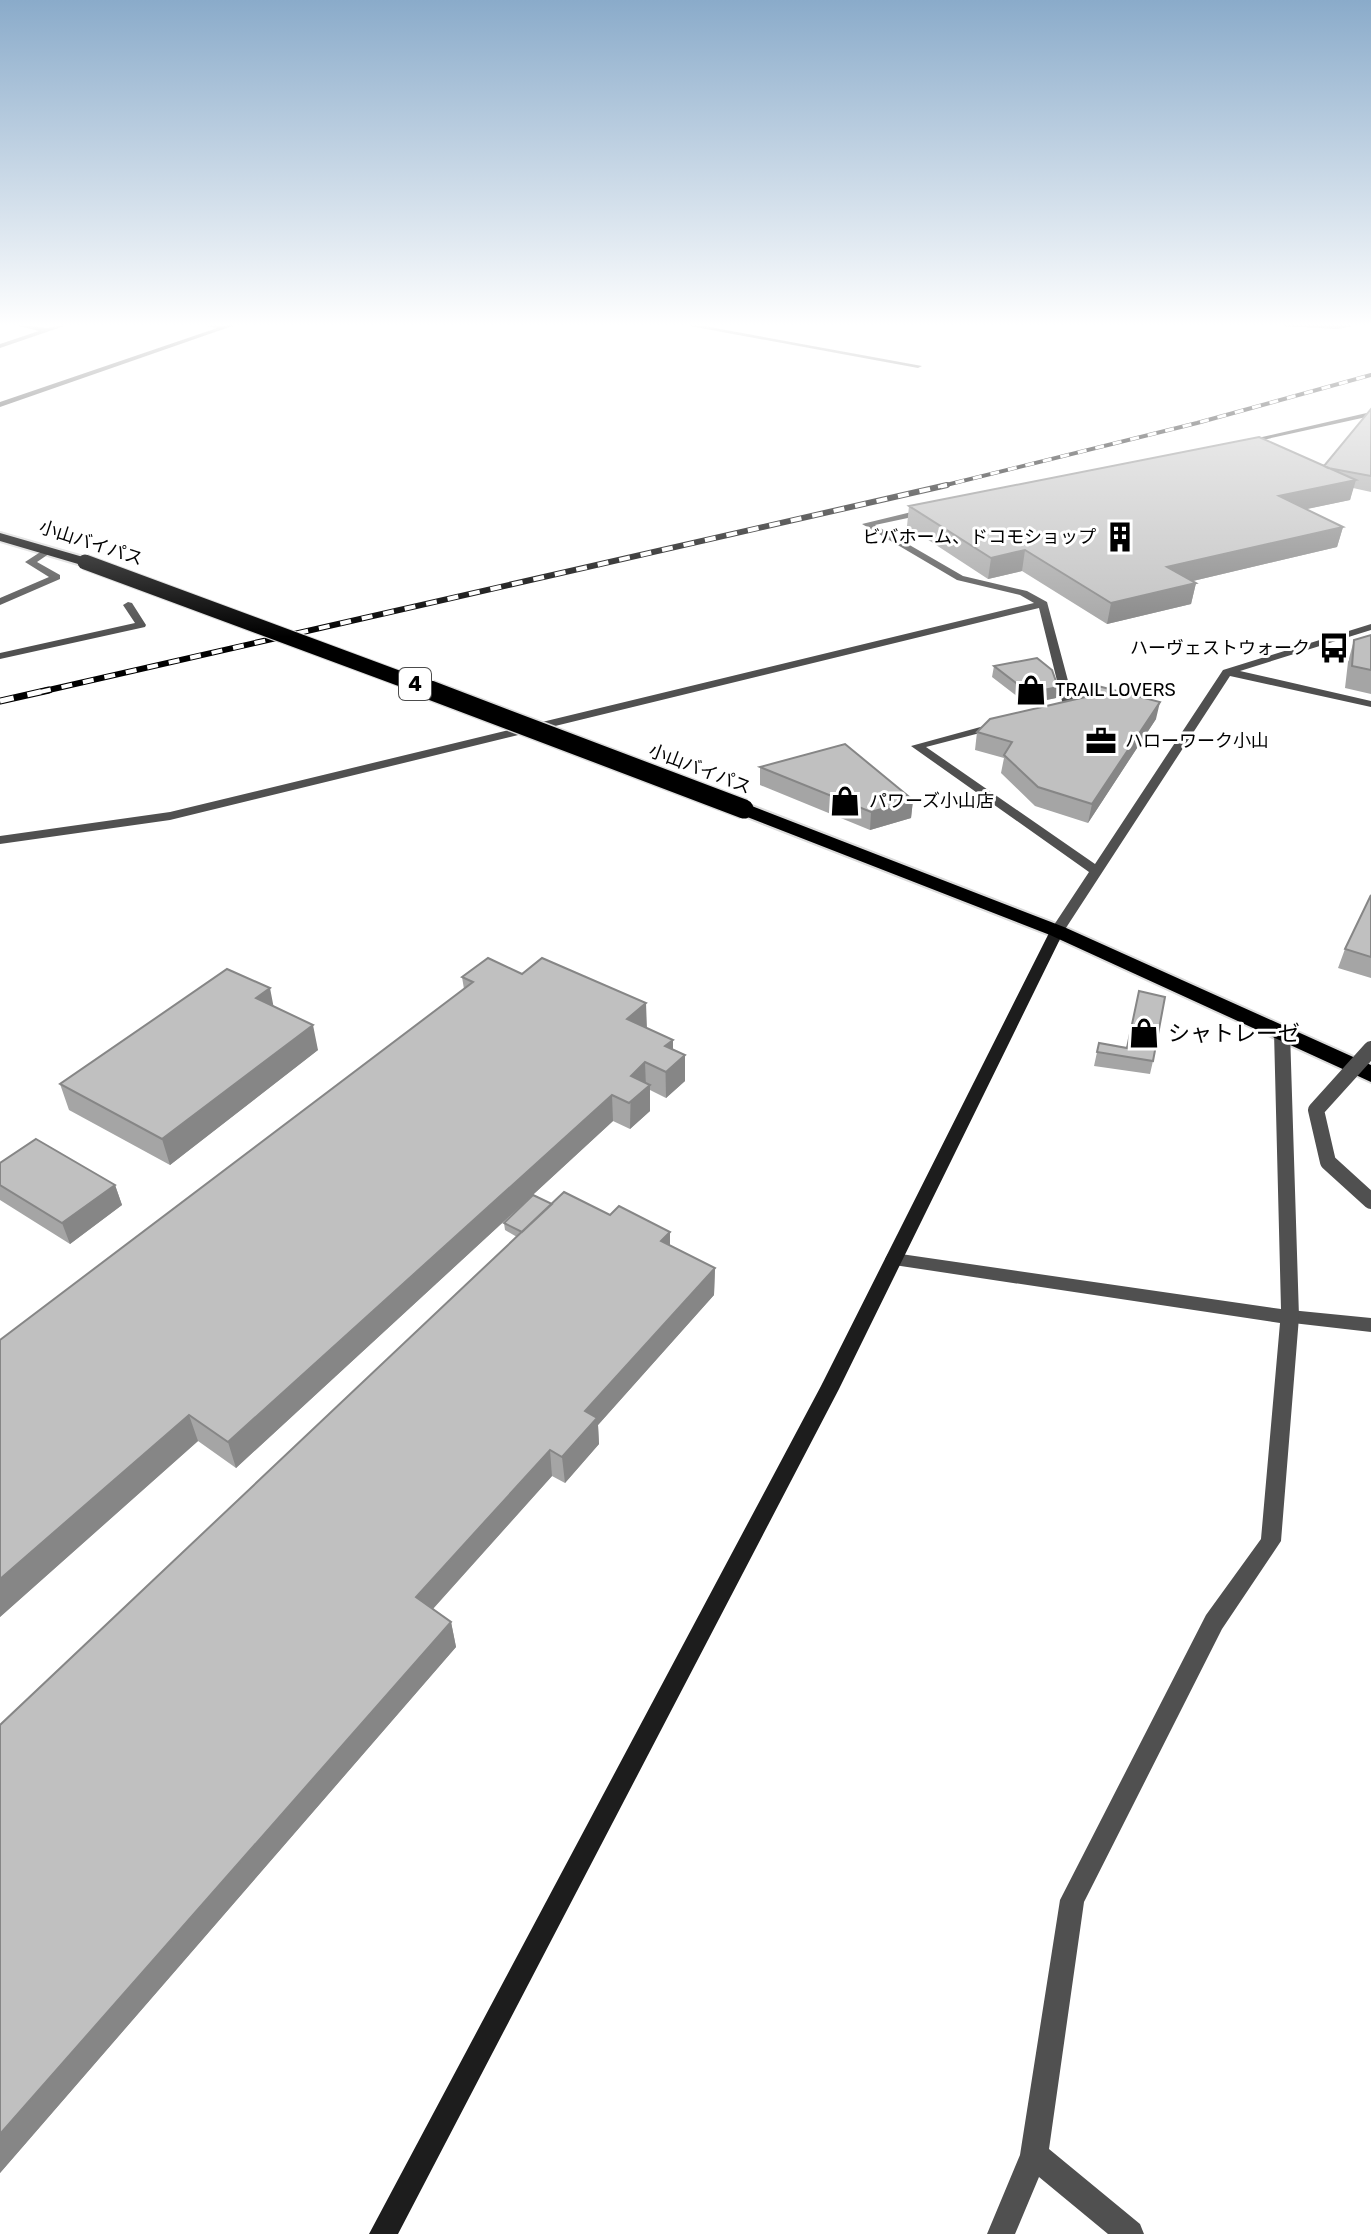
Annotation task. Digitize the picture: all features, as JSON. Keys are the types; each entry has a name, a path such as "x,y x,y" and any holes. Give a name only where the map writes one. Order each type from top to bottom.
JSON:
{"highway":[{"name":"小山バイパス","path":"0,537 85,562 241,618 1057,931 1371,1074"}],"street":[{"path":"1222,446 1308,428"},
{"path":"944,507 867,524 960,578 1032,596 1043,604 1069,707 1039,715"},
{"path":"0,602 57,577 30,562 48,551"},
{"path":"0,840 170,816 1043,604"},
{"path":"0,656 141,625 128,605"},
{"path":"383,2234 829,1389 1057,931 1227,672 1371,627"},
{"path":"1227,672 1371,704"},
{"path":"1008,723 917,746 1095,870"},
{"path":"1001,2234 1034,2155 1072,1900 1214,1622 1271,1541 1290,1317 1282,1032"},
{"path":"1371,1049 1316,1110 1328,1162 1371,1201"},
{"path":"894,1259 1290,1317 1371,1325"},
{"path":"1034,2155 1130,2234"}],"building":[{"path":"1355,428 1371,428 1371,476 1324,466"},
{"name":"ビバホーム、ドコモショップ","path":"1259,437 1356,480 1279,496 1343,527 1167,567 1196,583 1111,603 1025,550 991,558 909,506"},
{"path":"1371,635 1371,670 1352,666 1354,640"},
{"path":"1037,658 1052,670 1058,687 1029,693 994,666"},
{"path":"1094,685 1160,702 1092,804 1038,787 1004,755 1012,742 977,732 990,719 1085,697"},
{"path":"845,744 913,800 871,812 760,767"},
{"path":"1371,895 1371,957 1345,949"},
{"path":"488,958 522,974 542,958 646,1003 627,1019 673,1040 665,1046 685,1055 666,1072 645,1062 631,1076 650,1085 629,1103 612,1095 228,1442 189,1415 0,1579 0,1340 473,982 462,977"},
{"path":"227,969 270,988 256,998 313,1025 162,1139 60,1084"},
{"name":"シャトレーゼ","path":"1139,991 1165,997 1153,1061 1097,1052 1099,1043 1127,1048"},
{"path":"36,1139 115,1185 62,1223 0,1185 0,1163"},
{"path":"564,1192 610,1215 619,1206 670,1232 661,1241 715,1268 585,1411 597,1418 562,1457 550,1450 416,1597 451,1622 0,2134 0,1725"},
{"path":"533,1195 552,1204 522,1232 504,1223"}],"railway":[{"path":"938,487 1176,428"},
{"path":"40,692 947,485"},
{"path":"0,701 49,690"}],"place":[{"name":"ビバホーム、ドコモショップ","path":"1120,537"},
{"name":"ハーヴェストウォーク","path":"1334,648"},
{"name":"TRAIL LOVERS","path":"1031,690"},
{"name":"ハローワーク小山","path":"1101,741"},
{"name":"パワーズ小山店","path":"845,801"},
{"name":"シャトレーゼ","path":"1144,1033"}]}
